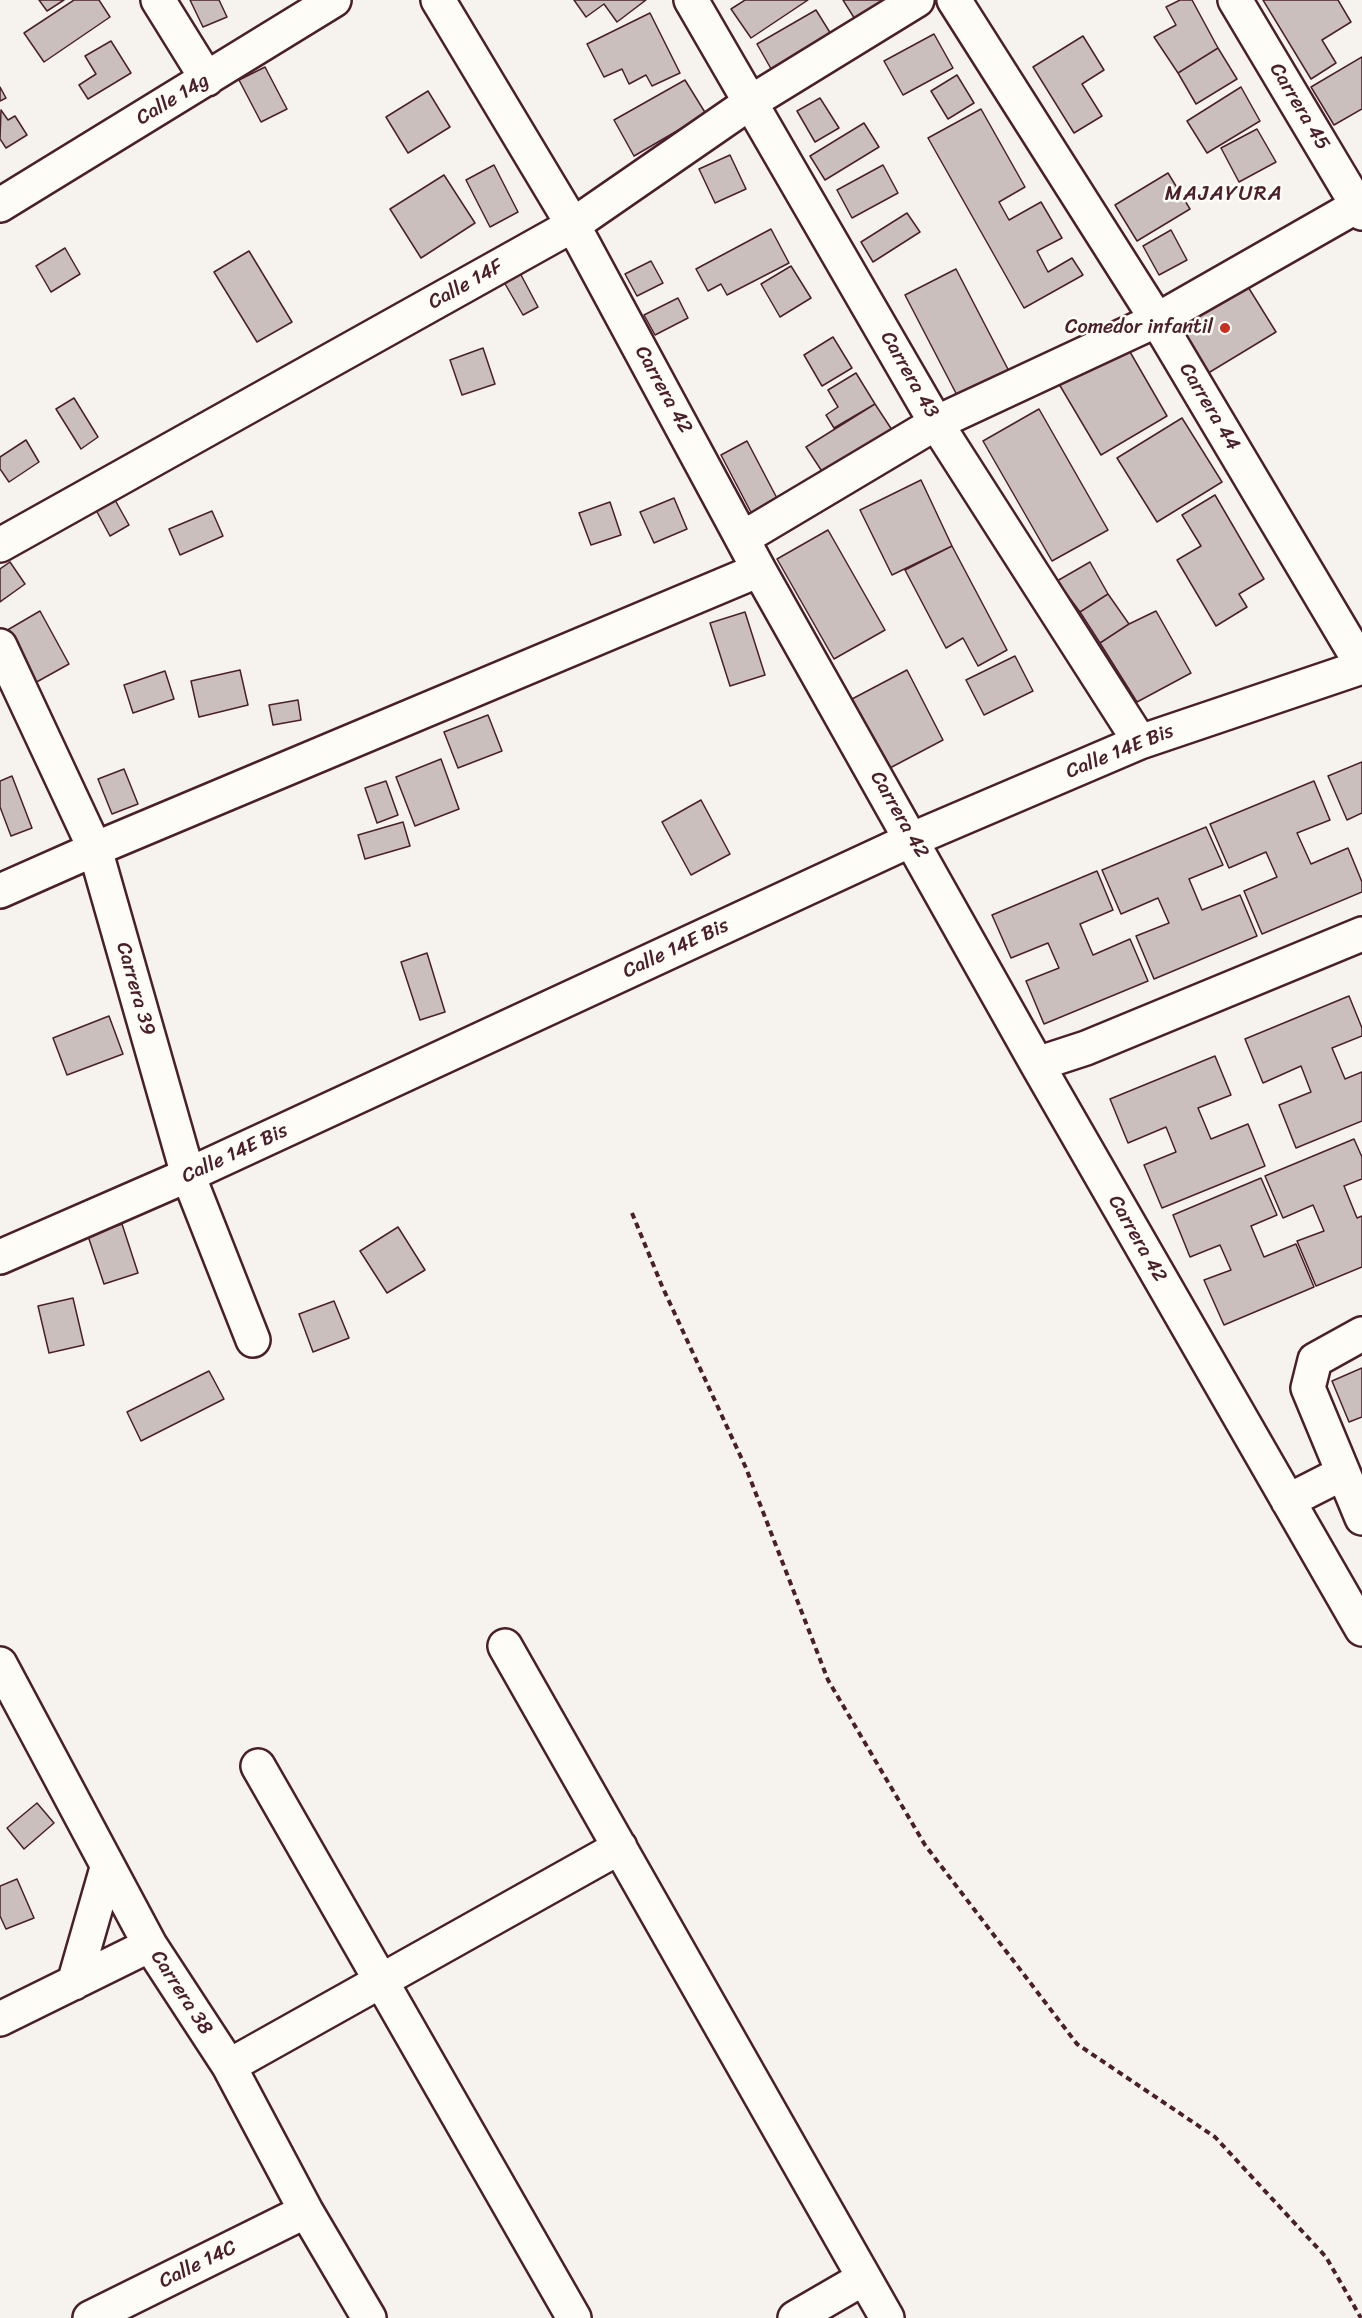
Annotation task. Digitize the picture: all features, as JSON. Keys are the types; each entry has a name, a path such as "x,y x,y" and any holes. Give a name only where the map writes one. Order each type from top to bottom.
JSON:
{"street":[{"path":"158,0 207,79"},
{"name":"Calle 14g","path":"4,194 207,79 334,0"},
{"name":"Carrera 42","path":"438,0 573,225 759,570 1037,1064 1362,1629"},
{"name":"Carrera 43","path":"691,0 936,423 1140,742"},
{"name":"Calle 14F","path":"0,545 573,225 751,102 917,0"},
{"name":"Carrera 44","path":"954,0 1157,320 1362,666"},
{"name":"Carrera 45","path":"1235,0 1361,207"},
{"path":"743,538 936,423 1157,320 1361,207"},
{"path":"0,891 759,570"},
{"name":"Carrera 39","path":"0,646 95,849 188,1175 253,1340"},
{"name":"Calle 14E Bis","path":"0,1257 188,1175 913,840 1140,742 1362,666"},
{"path":"1037,1064 1086,1048 1362,934"},
{"path":"1362,1334 1315,1360 1308,1388 1362,1518"},
{"path":"1288,1501 1343,1473"},
{"path":"505,1646 887,2318"},
{"name":"Carrera 38","path":"0,1664 150,1945 229,2066 306,2211 369,2318"},
{"path":"258,1766 574,2318"},
{"path":"229,2066 620,1846"},
{"path":"74,1983 107,1868"},
{"path":"0,2019 150,1945"},
{"name":"Calle 14C","path":"90,2318 306,2211"},
{"path":"795,2318 864,2278"}],"path":[{"path":"632,1213 662,1286 746,1468 828,1680 925,1845 1077,2044 1215,2137 1326,2257 1361,2318"}],"building":[{"path":"39,0 64,0 47,11"},
{"path":"74,0 99,0 110,17 44,62 24,33"},
{"path":"190,0 219,0 227,17 203,27"},
{"path":"574,0 646,0 617,22 604,4 586,17"},
{"path":"745,0 808,0 751,38 731,9"},
{"path":"843,0 895,0 858,24"},
{"path":"1180,0 1192,0 1218,48 1178,73 1154,37 1176,25 1166,7"},
{"path":"1263,0 1338,0 1351,22 1322,40 1336,63 1311,79"},
{"path":"816,10 834,39 774,74 757,44"},
{"path":"650,13 680,73 652,86 646,75 629,84 622,69 604,77 587,44"},
{"path":"934,34 953,68 903,95 884,61"},
{"path":"1083,36 1104,70 1082,84 1102,116 1074,133 1033,67"},
{"path":"111,41 131,73 88,99 79,85 96,74 85,56"},
{"path":"1218,48 1237,79 1196,104 1178,73"},
{"path":"1362,57 1362,109 1334,125 1311,87"},
{"path":"265,67 287,109 261,122 239,80"},
{"path":"957,75 974,103 948,119 931,91"},
{"path":"685,80 706,114 634,156 614,120"},
{"path":"0,87 6,98 0,101"},
{"path":"1241,87 1260,121 1207,153 1187,121"},
{"path":"428,91 450,127 408,153 386,117"},
{"path":"820,98 839,128 815,142 797,111"},
{"path":"981,109 1025,187 999,202 1009,220 1041,202 1062,238 1037,251 1048,272 1072,258 1083,275 1024,308 928,138"},
{"path":"1,110 8,120 15,116 27,135 6,148 0,139"},
{"path":"864,123 879,147 825,180 810,156"},
{"path":"1257,129 1276,162 1239,182 1221,148"},
{"path":"730,155 746,189 715,203 699,169"},
{"path":"494,165 518,212 490,227 466,180"},
{"path":"883,165 898,193 852,218 837,190"},
{"path":"1168,173 1190,209 1137,241 1115,205"},
{"path":"444,175 475,223 421,258 390,209"},
{"path":"907,213 920,232 873,262 861,242"},
{"path":"771,229 789,263 727,295 721,284 708,291 696,269"},
{"path":"1171,230 1187,260 1159,275 1143,246"},
{"path":"65,248 80,274 51,292 36,266"},
{"path":"249,251 292,322 257,342 214,272"},
{"path":"651,261 663,283 637,296 625,274"},
{"path":"791,266 811,298 780,317 761,284"},
{"path":"956,269 1011,375 960,401 905,295"},
{"path":"520,273 538,307 523,315 504,282"},
{"name":"Comedor infantil","path":"1245,282 1276,332 1205,375 1174,325"},
{"path":"678,298 688,318 655,335 644,315"},
{"path":"833,337 852,368 822,386 804,355"},
{"path":"1126,345 1167,416 1101,455 1059,384"},
{"path":"483,348 495,384 462,395 450,360"},
{"path":"856,373 875,404 834,428 826,415 838,407 828,390"},
{"path":"74,398 98,437 81,449 56,409"},
{"path":"875,404 896,436 827,479 806,447"},
{"path":"1039,409 1108,530 1052,561 983,441"},
{"path":"1182,418 1222,482 1157,522 1117,458"},
{"path":"26,440 39,462 9,482 0,469 0,457"},
{"path":"747,441 779,502 753,516 721,455"},
{"path":"921,480 952,546 892,575 860,510"},
{"path":"1215,495 1264,579 1239,594 1247,607 1216,626 1177,560 1201,546 1182,515"},
{"path":"674,498 687,529 654,543 640,512"},
{"path":"115,500 129,525 110,536 96,510"},
{"path":"610,502 621,535 591,545 579,513"},
{"path":"212,511 223,536 180,555 169,529"},
{"path":"828,530 885,630 834,659 777,559"},
{"path":"952,546 1007,650 978,666 963,638 946,648 905,570"},
{"path":"10,562 25,584 0,602 0,569"},
{"path":"1090,562 1108,594 1080,612 1057,581"},
{"path":"1108,594 1129,624 1100,643 1080,612"},
{"path":"40,611 69,664 33,684 4,632"},
{"path":"1156,611 1191,673 1137,702 1100,643 1129,624"},
{"path":"745,612 765,675 730,686 710,623"},
{"path":"1015,656 1033,691 984,715 966,680"},
{"path":"240,670 248,705 199,717 191,681"},
{"path":"907,670 943,740 888,769 852,699"},
{"path":"165,671 174,699 133,713 124,685"},
{"path":"298,700 301,720 273,725 269,705"},
{"path":"488,715 502,751 458,768 444,732"},
{"path":"441,759 459,809 415,826 396,777"},
{"path":"1362,762 1362,813 1347,820 1328,776"},
{"path":"124,769 138,804 112,814 98,779"},
{"path":"12,776 32,828 11,836 0,807 0,781"},
{"path":"386,781 398,815 377,823 365,788"},
{"path":"1314,781 1330,820 1297,833 1311,864 1348,848 1362,882 1362,892 1262,934 1244,891 1277,877 1266,852 1229,868 1210,824"},
{"path":"701,800 730,854 691,875 662,822"},
{"path":"403,822 410,846 365,859 358,835"},
{"path":"1206,827 1223,865 1189,879 1202,910 1240,895 1257,936 1154,979 1136,936 1169,923 1158,898 1121,914 1102,870"},
{"path":"1097,871 1113,910 1080,924 1093,955 1130,939 1148,981 1044,1024 1026,981 1059,968 1048,943 1011,958 992,915"},
{"path":"427,953 445,1012 420,1020 401,962"},
{"path":"1349,996 1362,1028 1362,1036 1332,1048 1345,1079 1362,1072 1362,1121 1296,1148 1279,1105 1311,1092 1301,1066 1263,1083 1245,1039"},
{"path":"109,1016 123,1054 67,1075 53,1038"},
{"path":"1215,1056 1231,1095 1198,1108 1211,1139 1248,1124 1265,1166 1162,1208 1144,1165 1176,1152 1166,1127 1128,1143 1110,1099"},
{"path":"1354,1139 1362,1157 1362,1179 1344,1186 1357,1218 1362,1216 1362,1267 1316,1286 1297,1241 1324,1231 1313,1205 1283,1218 1265,1176"},
{"path":"1261,1178 1277,1215 1251,1226 1264,1257 1296,1244 1314,1287 1224,1325 1204,1280 1231,1270 1220,1245 1190,1257 1173,1215"},
{"path":"122,1224 138,1273 104,1284 88,1236"},
{"path":"398,1227 425,1270 387,1293 360,1251"},
{"path":"73,1298 84,1345 49,1353 38,1306"},
{"path":"334,1301 349,1338 313,1352 299,1314"},
{"path":"1362,1368 1362,1417 1349,1422 1332,1381"},
{"path":"209,1371 224,1399 141,1441 127,1412"},
{"path":"37,1803 54,1823 24,1849 7,1828"},
{"path":"17,1879 34,1918 6,1929 0,1916 0,1886"}],"place":[{"name":"Comedor infantil","path":"1225,328"}],"district":[{"name":"MAJAYURA","path":"1224,195"}]}
